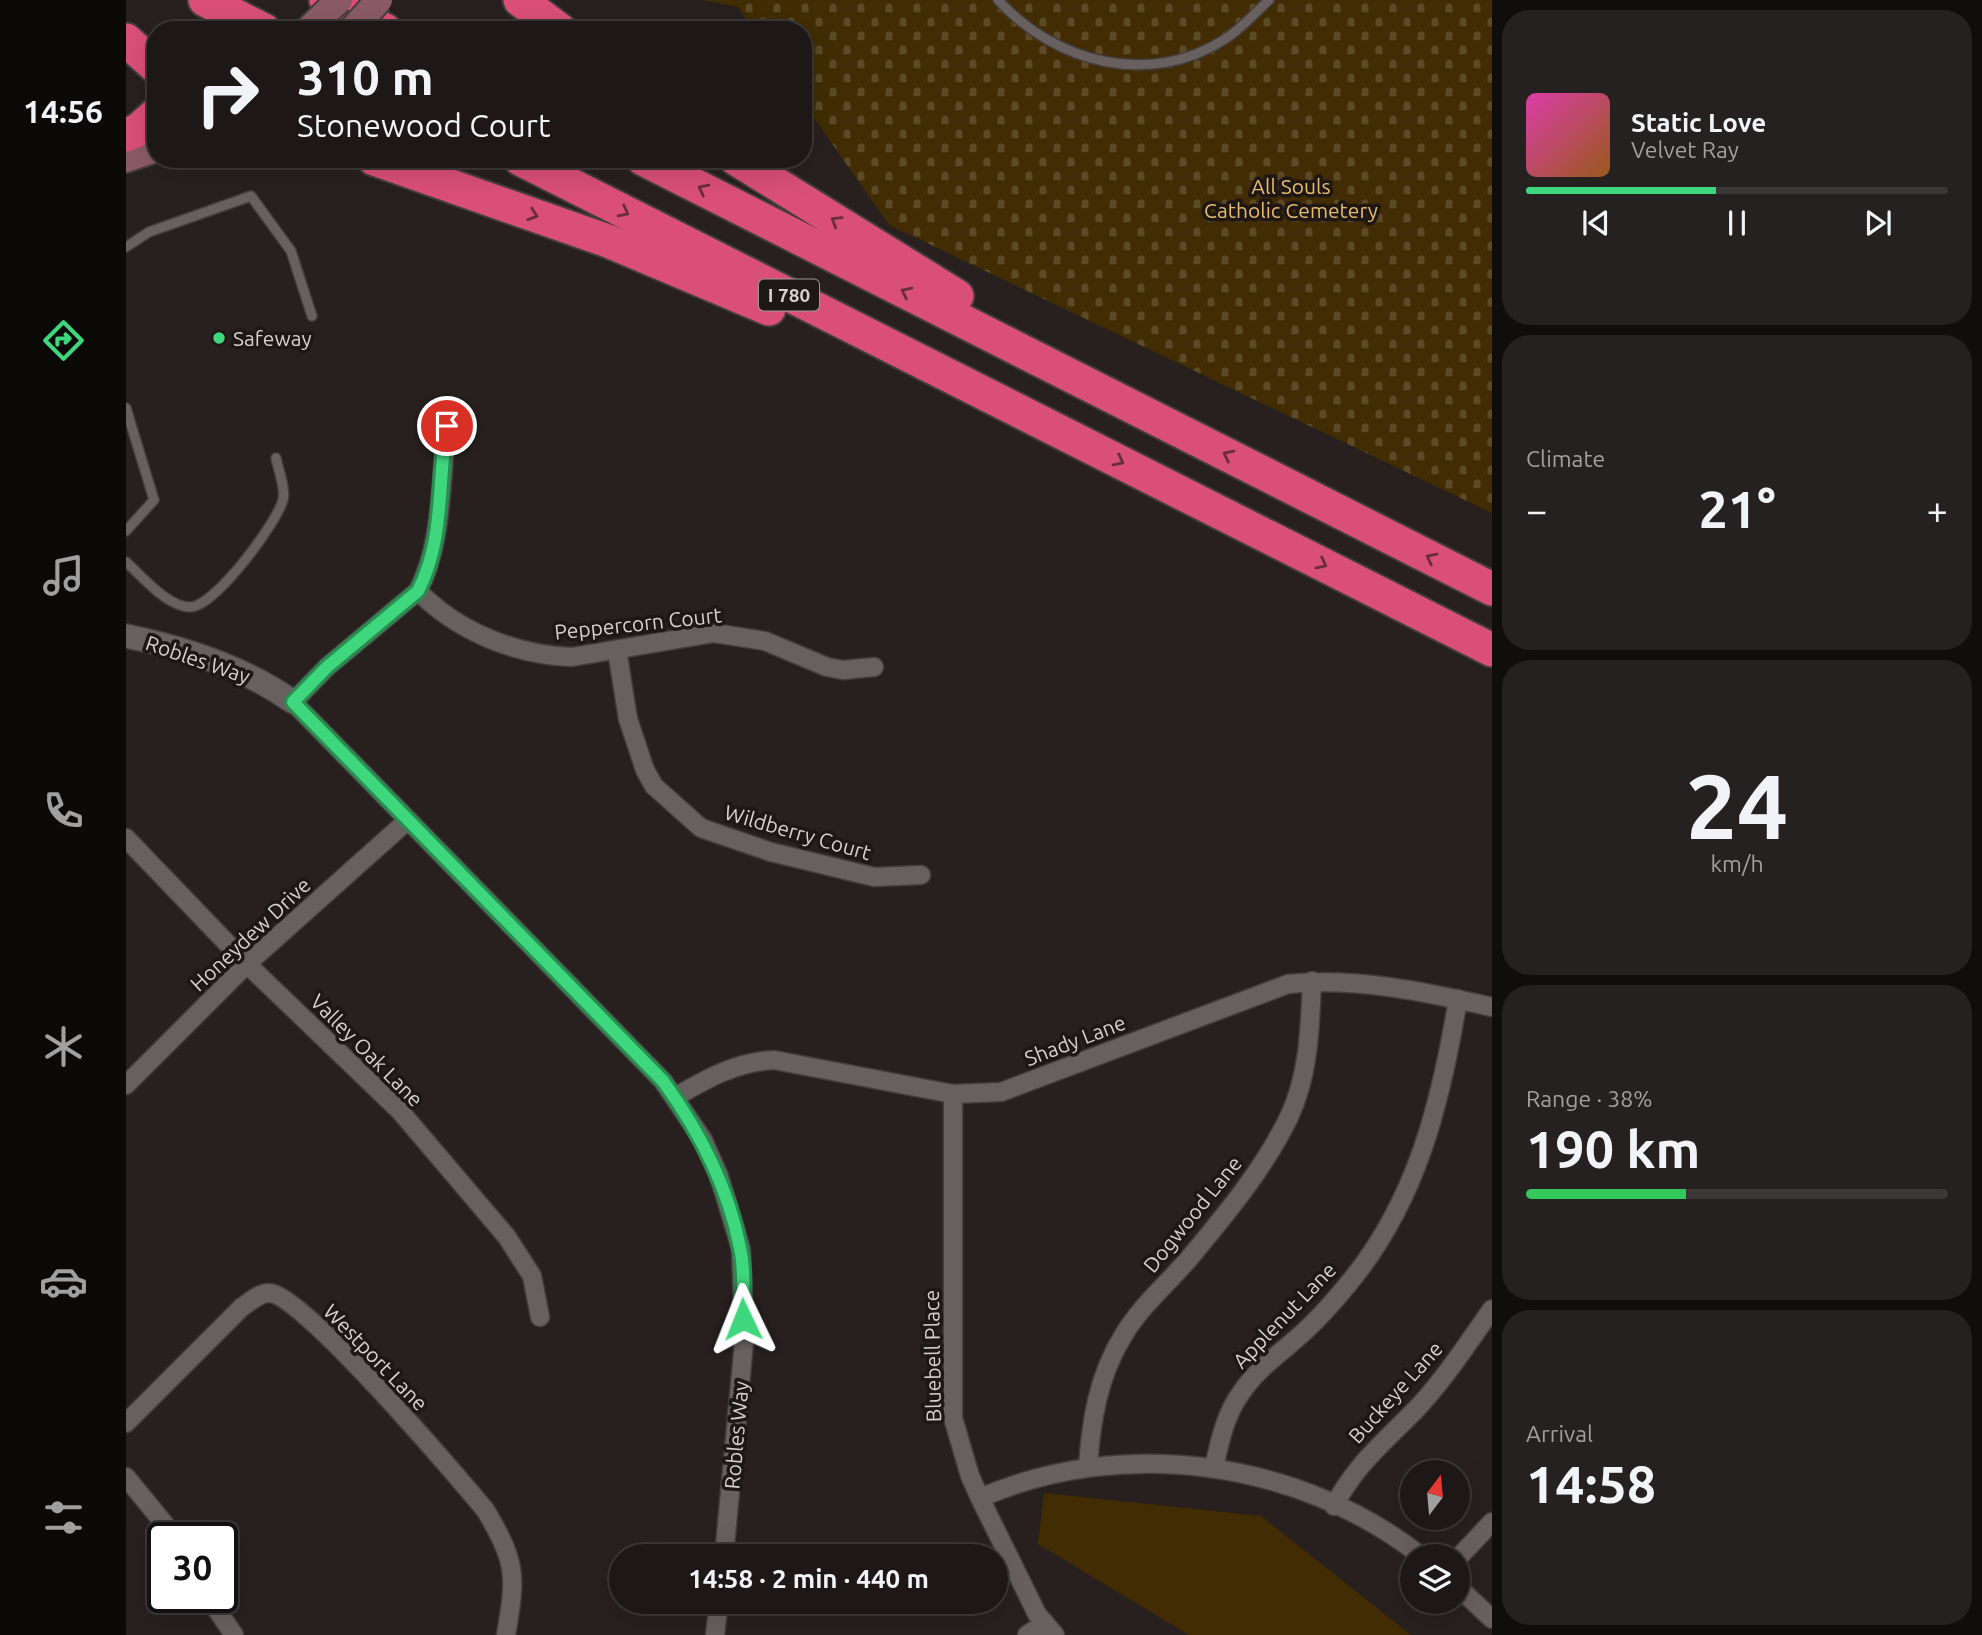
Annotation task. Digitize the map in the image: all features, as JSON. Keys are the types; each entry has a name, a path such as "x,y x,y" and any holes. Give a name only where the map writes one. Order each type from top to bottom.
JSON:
{"highway":[{"path":"205,0 246,21"},
{"path":"326,0 368,21"},
{"path":"520,0 548,21"},
{"path":"126,34 147,45"},
{"path":"126,40 147,59"},
{"path":"126,135 147,122"},
{"path":"400,168 608,241 776,312 954,394 1058,430"},
{"name":"I 780","path":"538,168 1492,650"},
{"name":"I 780","path":"661,168 1492,589"},
{"path":"751,168 1024,336 1054,367"}],"main road":[{"path":"317,21 339,0"},
{"path":"360,21 379,0"},
{"path":"126,159 147,152"}],"street":[{"path":"293,702 327,667 418,591 426,575 438,533 442,458 450,407"},
{"name":"Peppercorn Court","path":"418,591 429,603 488,639 522,651 572,657 714,634 765,641 835,669 874,667"},
{"name":"Robles Way","path":"126,636 161,643 251,675 293,702 663,1081 675,1097 703,1140 719,1176 741,1249 744,1342 725,1544"},
{"name":"Wildberry Court","path":"617,650 628,719 645,770 654,786 701,828 771,852 874,877 921,875"},
{"name":"Honeydew Drive","path":"126,1085 247,964 408,820"},
{"name":"Valley Oak Lane","path":"126,838 247,964 400,1111 507,1237 532,1276 540,1317"},
{"name":"Shady Lane","path":"675,1097 726,1069 748,1062 774,1060 953,1094 1001,1092 1288,984 1312,982 1421,991 1492,1007"},
{"name":"Dogwood Lane","path":"1088,1467 1091,1423 1105,1371 1121,1338 1138,1313 1191,1256 1270,1152 1290,1114 1309,1042 1312,982"},
{"name":"Applenut Lane","path":"1214,1467 1224,1425 1241,1393 1261,1368 1306,1330 1350,1282 1411,1185 1449,1057 1458,999"},
{"name":"Bluebell Place","path":"953,1094 953,1418 970,1476 980,1498 1037,1614 1050,1629"},
{"name":"Westport Lane","path":"126,1423 242,1307 261,1294 271,1292 283,1297 330,1339 486,1511 503,1541 514,1574 506,1635"},
{"name":"Buckeye Lane","path":"1334,1506 1346,1482 1378,1444 1420,1404 1492,1309"},
{"path":"980,1498 1088,1467 1159,1462 1214,1467 1306,1493 1394,1535 1406,1544"},
{"path":"126,1477 163,1522"},
{"path":"1470,1545 1492,1521"},
{"path":"1470,1598 1492,1619"},
{"path":"219,1613 234,1635"},
{"path":"715,1635 717,1614"},
{"path":"1027,1635 1050,1629"}],"lane":[{"path":"999,0 1035,33 1066,51 1089,60 1135,65 1174,62 1203,51 1227,38 1269,0"},
{"path":"126,247 149,232 251,196 291,251 313,316"},
{"path":"126,408 154,500 126,531"},
{"path":"126,562 176,605 192,607 213,597 265,533 284,498 276,458"}],"green space":[{"name":"All Souls Catholic Cemetery","path":"702,0 1492,0 1492,513 889,225 812,115 812,21 747,21 738,7"},
{"path":"1044,1493 1261,1516 1411,1635 1189,1635 1038,1544"}],"place":[{"name":"Safeway","path":"219,338"}],"route":[{"path":"447,426 443,446 438,533 426,575 418,591 327,667 293,702 663,1081 675,1097 703,1140 719,1176 741,1249 743,1319"}]}
